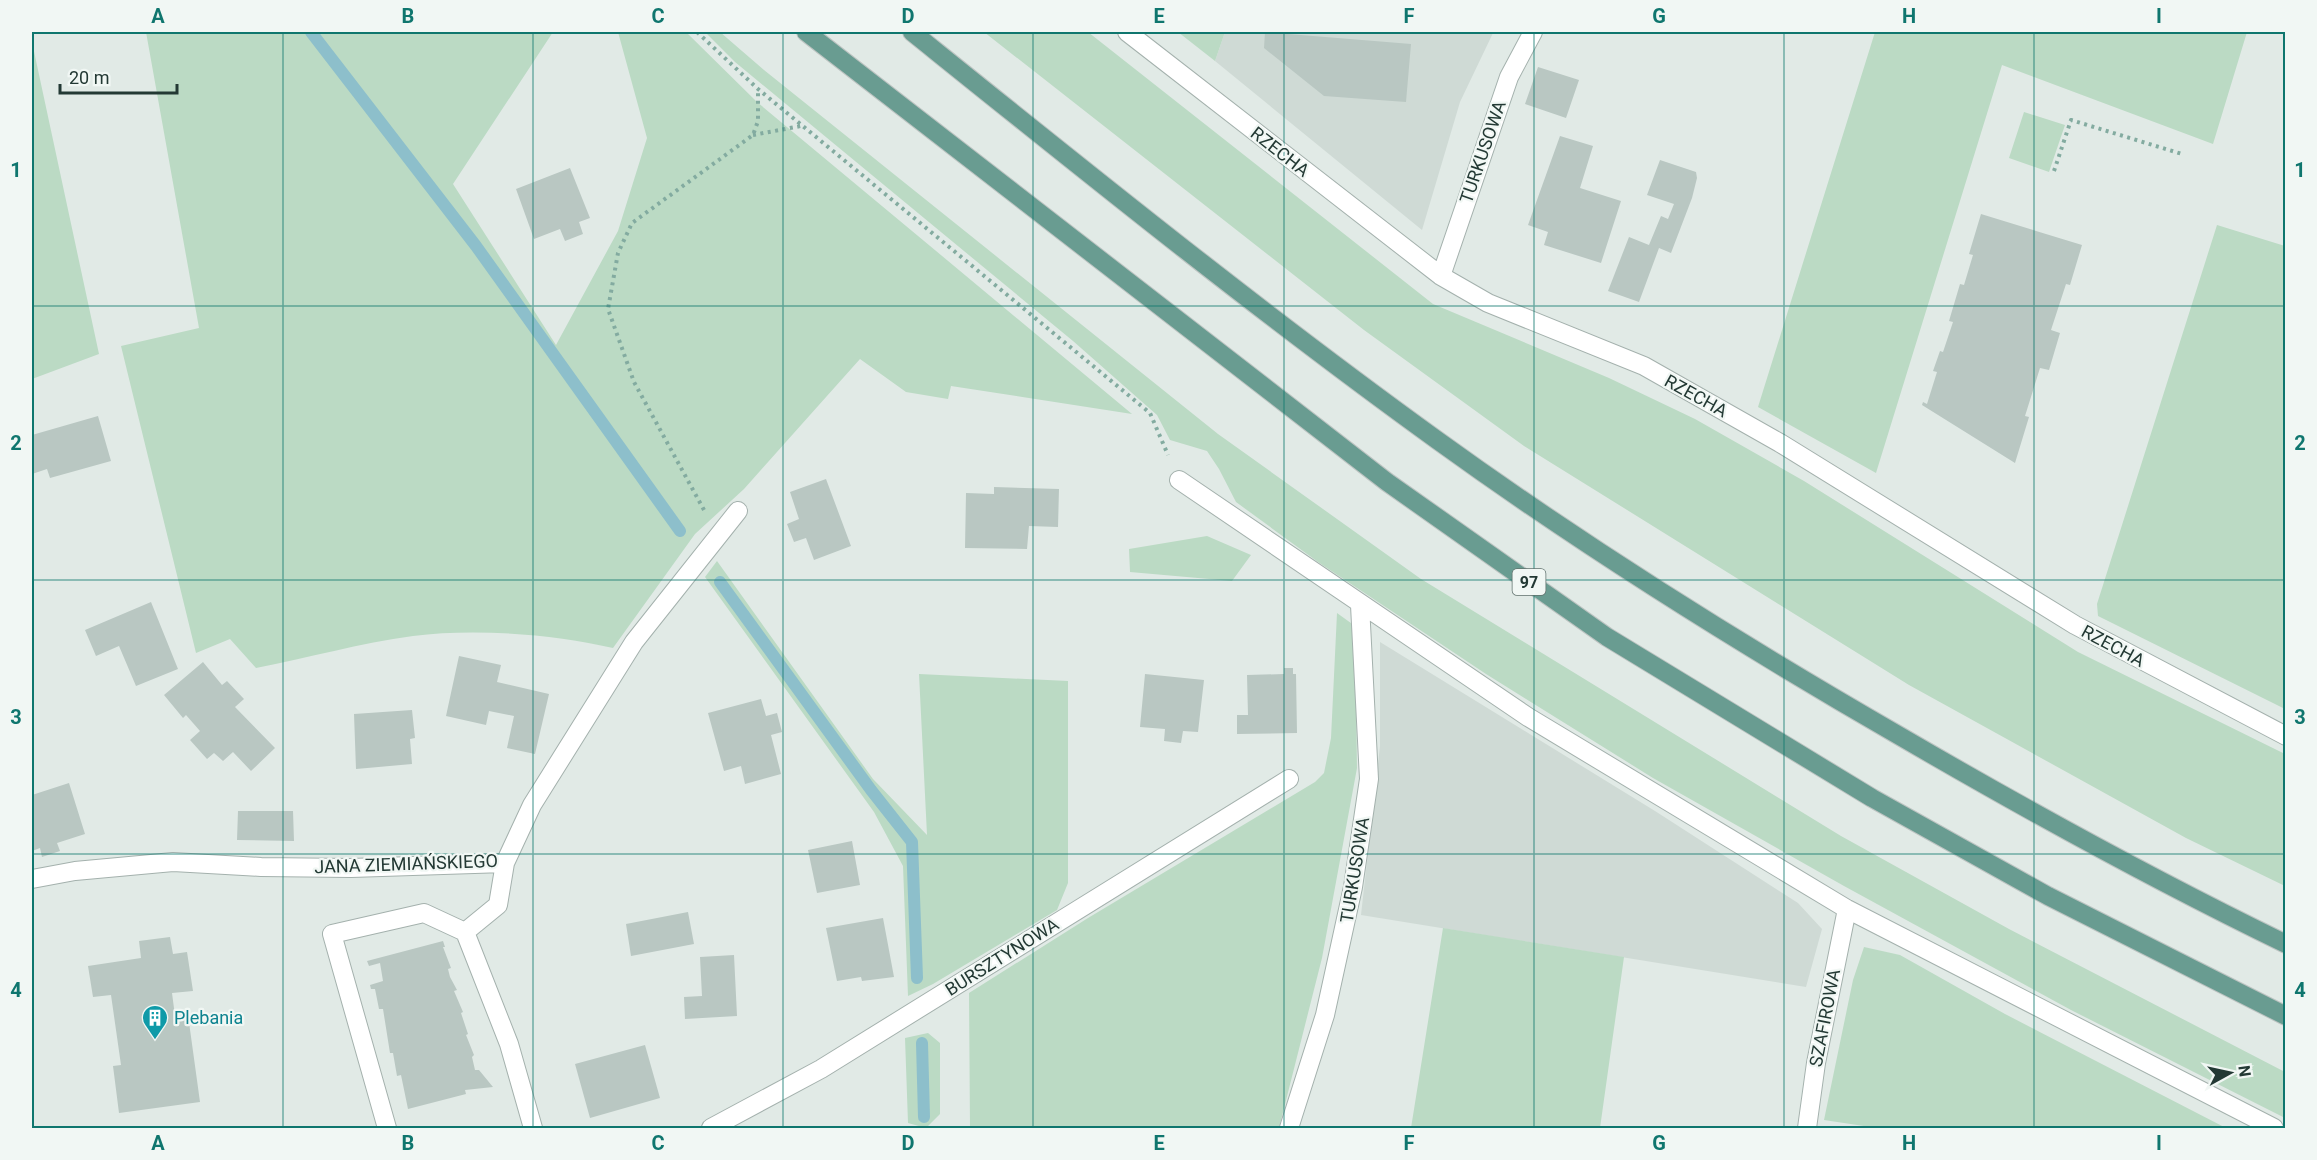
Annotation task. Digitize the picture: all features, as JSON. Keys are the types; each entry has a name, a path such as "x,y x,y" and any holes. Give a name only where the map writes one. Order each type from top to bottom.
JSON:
{"main road":[{"name":"97","path":"806,32 1387,482 1607,637 1852,786 2048,896 2286,1016"},
{"path":"912,32 1147,221 1381,398 1610,558 1773,663 2027,810 2286,944"}],"street":[{"name":"RZECHA","path":"1127,32 1441,276 1488,303 1644,366 1780,443 2074,625 2286,736"},
{"name":"TURKUSOWA","path":"1441,276 1509,77 1533,32"},
{"path":"1179,480 1528,717 1846,909 2274,1128"},
{"name":"JANA ZIEMIAŃSKIEGO","path":"32,879 75,871 173,862 261,867 351,868 505,863 532,805 634,642 738,511"},
{"name":"TURKUSOWA","path":"1288,1128 1325,1015 1353,887 1369,779 1360,605"},
{"name":"BURSZTYNOWA","path":"711,1128 821,1070 1289,779"},
{"path":"465,932 498,905 505,863"},
{"name":"SZAFIROWA","path":"1807,1128 1816,1062 1846,909"},
{"path":"387,1128 332,934 423,913 465,932 509,1044 533,1128"}],"path":[{"path":"697,32 758,89 1150,413 1179,480"},
{"path":"753,135 758,121 758,89"},
{"path":"2055,171 2071,120 2182,154"},
{"path":"706,549 704,511 634,382 608,309 618,253 632,223 753,135 802,126"}],"shaded area":[{"path":"1225,32 1493,33 1460,102 1422,230 1215,61"},
{"path":"1380,642 1655,811 1798,903 1822,929 1806,987 1361,915 1380,746"}],"green space":[{"path":"146,32 553,32 453,184 556,345 618,231 647,138 618,32 686,32 757,102 1132,414 951,386 948,399 906,392 860,359 744,489 695,534 613,648 539,636 462,633 393,639 256,668 230,639 196,653 121,346 199,328"},
{"path":"705,32 720,32 764,70 1218,434 1421,579 1841,836 2009,929 2285,1072 2285,1118 2071,1010 1653,778 1486,674 1318,562 1236,502 1207,451 1170,440 1157,415 1073,341 735,62"},
{"path":"984,32 1088,32 1433,304 1609,378 1695,419 1804,481 2078,652 2285,754 2285,886 2186,838 1909,685 1524,446 1364,330"},
{"path":"1178,32 1225,32 1215,61"},
{"path":"1875,32 2247,32 2213,144 2002,65 1876,473 1758,407"},
{"path":"32,42 99,354 32,379"},
{"path":"2024,112 2065,125 2049,172 2009,158"},
{"path":"2217,225 2285,246 2285,709 2098,616 2097,604"},
{"path":"1207,536 1251,555 1232,581 1130,572 1129,549"},
{"path":"717,561 873,779 927,835 919,674 1068,681 1068,883 1057,910 933,984 908,996 903,866 874,812 705,577"},
{"path":"1337,613 1355,626 1357,768 1322,958 1279,1128 970,1128 969,993 1088,918 1315,782 1324,773 1331,738"},
{"path":"1443,928 1624,957 1600,1128 1411,1128"},
{"path":"1864,947 1900,955 2005,1014 2226,1128 1877,1128 1824,1120 1853,980"},
{"path":"928,1033 940,1043 940,1114 926,1128 908,1123 905,1038"}],"building":[{"path":"1265,32 1411,44 1406,102 1324,96 1264,48"},
{"path":"1538,67 1579,80 1566,118 1525,104"},
{"path":"1560,136 1593,146 1580,188 1621,201 1601,263 1544,245 1548,232 1528,225"},
{"path":"1660,160 1696,172 1697,178 1692,198 1671,253 1659,248 1639,302 1608,291 1629,237 1649,245 1661,216 1668,219 1674,204 1647,195"},
{"path":"570,168 590,218 579,222 583,234 565,241 560,229 534,239 516,189"},
{"path":"1981,214 2082,245 2070,285 2066,284 2051,330 2060,333 2049,370 2040,368 2025,416 2029,417 2015,463 1922,405 1923,402 1927,404 1937,372 1933,371 1940,351 1943,352 1953,322 1949,321 1960,284 1964,285 1973,255 1969,254"},
{"path":"98,416 111,461 50,478 47,469 32,474 32,435"},
{"path":"826,479 851,546 814,560 806,538 794,542 787,524 799,519 790,492"},
{"path":"994,487 1059,489 1058,527 1029,526 1027,549 965,548 966,493 994,494"},
{"path":"151,602 178,669 136,686 119,646 96,656 85,630"},
{"path":"459,656 501,665 497,682 549,694 535,754 507,748 514,716 489,711 486,725 446,716"},
{"path":"203,662 222,685 227,681 244,699 235,707 275,748 251,771 233,752 223,761 214,753 207,759 190,740 200,731 186,715 183,718 164,695"},
{"path":"1284,668 1293,668 1293,674 1296,674 1297,733 1237,734 1237,715 1248,715 1247,675 1284,674"},
{"path":"1145,674 1204,680 1198,732 1183,731 1181,743 1164,741 1165,729 1140,727"},
{"path":"761,699 766,716 777,713 782,732 771,735 781,774 745,784 741,766 724,771 708,713"},
{"path":"412,710 415,738 410,739 412,764 356,769 354,714"},
{"path":"69,783 85,834 57,843 60,851 42,857 40,848 32,851 32,795"},
{"path":"238,811 293,811 294,841 237,840"},
{"path":"852,841 860,885 817,893 808,850"},
{"path":"688,912 694,944 631,956 626,924"},
{"path":"883,918 894,977 862,981 861,977 837,981 826,928"},
{"name":"Plebania","path":"170,937 173,954 187,952 193,991 172,993 175,1016 188,1015 200,1102 119,1113 113,1066 121,1065 111,995 93,997 88,966 141,958 139,941"},
{"path":"443,941 451,968 448,969 450,977 457,990 454,991 463,1012 461,1013 468,1034 466,1035 474,1055 472,1057 475,1070 479,1070 493,1087 465,1090 466,1094 408,1109 401,1075 397,1076 393,1053 390,1053 383,1009 379,1009 375,989 371,989 370,985 383,981 380,963 369,966 367,961"},
{"path":"734,955 737,1016 685,1019 684,997 702,996 700,957"},
{"path":"645,1045 660,1098 590,1118 575,1064"}],"waterway":[{"path":"311,32 476,246 680,531"},
{"path":"720,582 871,790 912,842 917,978"},
{"path":"922,1043 924,1117"}],"place":[{"name":"Plebania","path":"155,1041"}]}
